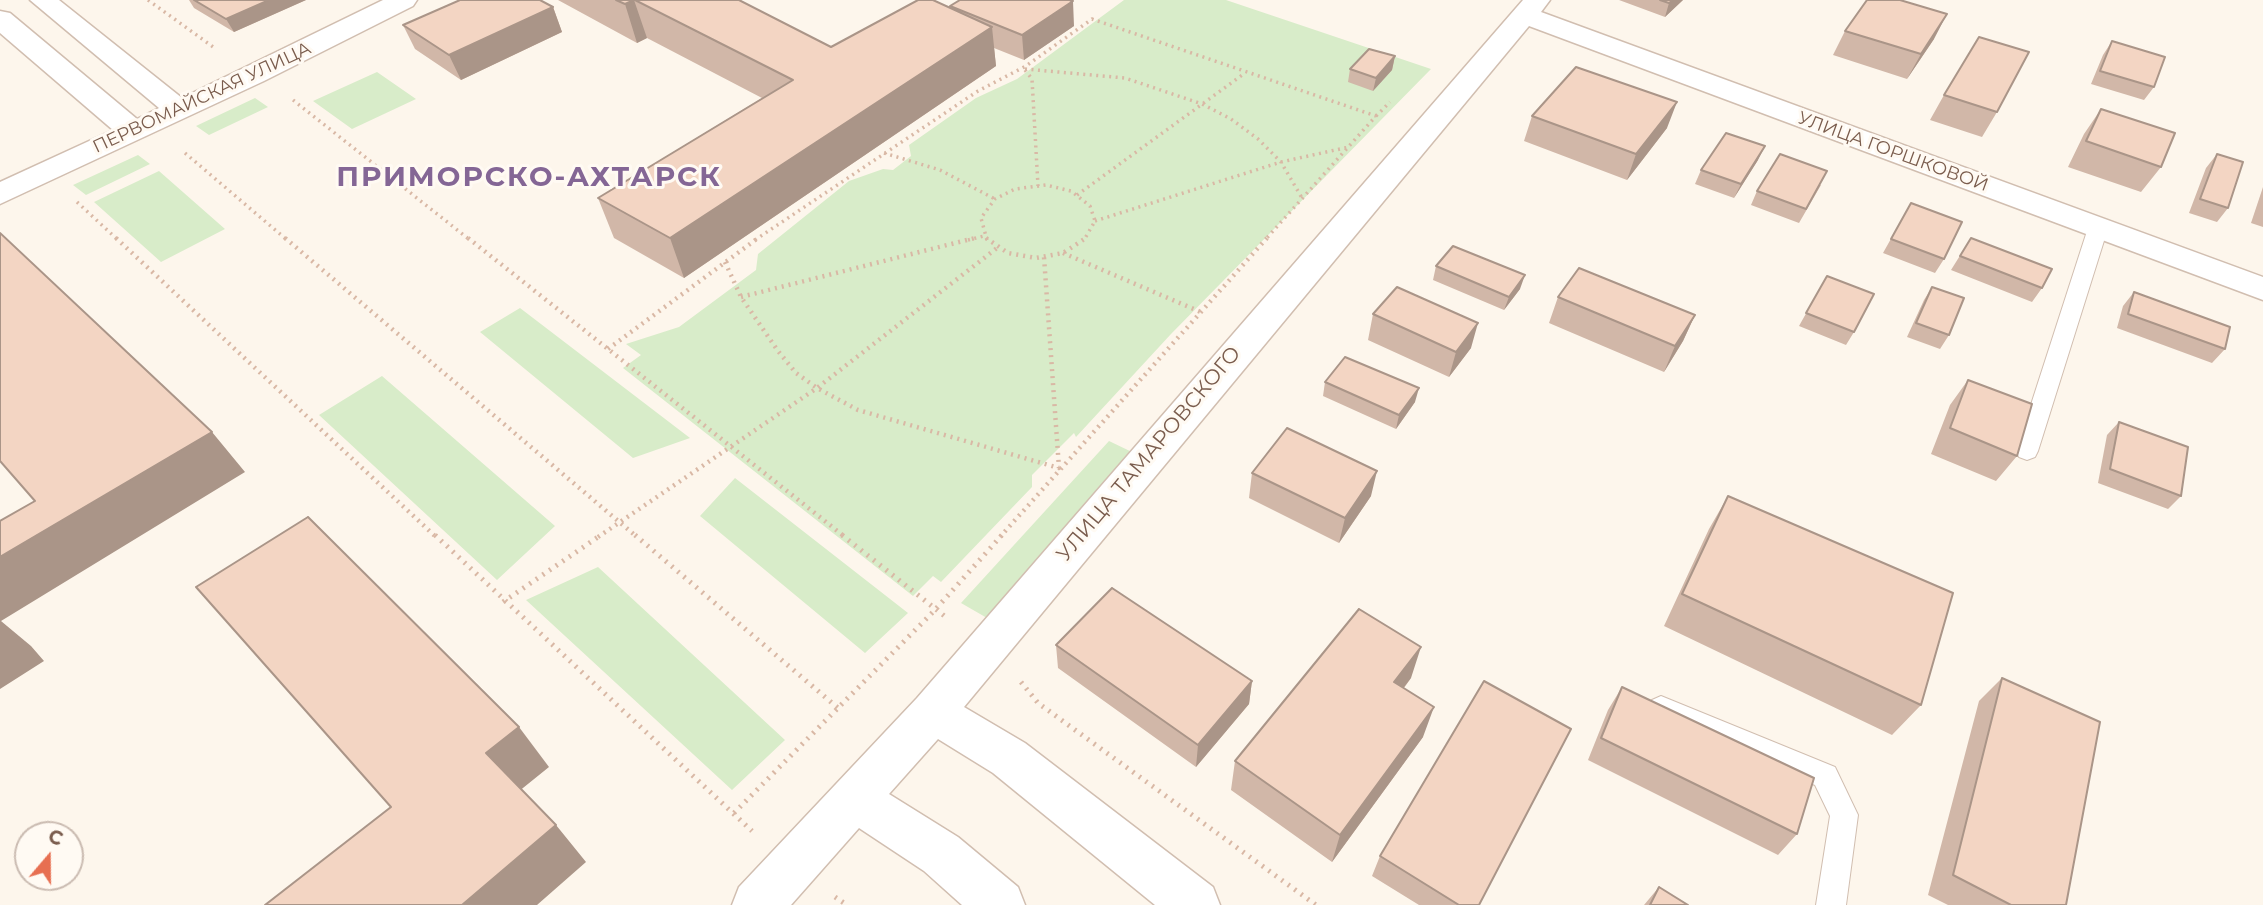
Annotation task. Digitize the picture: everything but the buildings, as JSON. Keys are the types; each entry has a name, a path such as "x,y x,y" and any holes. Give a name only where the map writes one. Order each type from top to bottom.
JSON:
{"street":[{"path":"43,0 179,110"},
{"name":"ПЕРВОМАЙСКАЯ УЛИЦА","path":"0,194 404,0"},
{"name":"УЛИЦА ГОРШКОВОЙ","path":"1530,8 2098,228 2263,289"},
{"name":"УЛИЦА ТАМАРОВСКОГО","path":"757,905 933,712 1530,8"},
{"path":"0,19 102,107 134,131"},
{"path":"933,712 1009,758 1195,905"},
{"path":"856,799 941,854 1000,905"}],"lane":[{"path":"2027,451 2098,228"},
{"path":"1661,708 1825,776 1844,815 1831,905"}],"path":[{"path":"148,0 222,53"},
{"path":"608,349 725,262 884,153 978,91 1025,68 1092,19 1376,117 1203,313 1059,468 934,611 734,813"},
{"path":"1025,68 1125,78 1202,104 1231,119 1258,139 1281,162 1302,198"},
{"path":"1025,68 1032,79 1038,186"},
{"path":"1077,195 1245,73"},
{"path":"293,100 934,611 989,643 1038,703 1316,905"},
{"path":"1095,221 1281,162 1350,146"},
{"path":"185,153 838,708"},
{"path":"884,153 940,170 995,198"},
{"path":"42,173 79,204 790,867 847,905"},
{"path":"1038,186 1060,187 1077,195 1090,206 1095,221 1086,239 1063,253 1044,257 1015,256 997,248 984,236 981,218 995,198 1015,189 1038,186"},
{"path":"741,297 984,236"},
{"path":"503,602 817,388 997,248"},
{"path":"1063,253 1203,313"},
{"path":"1044,257 1059,468"},
{"path":"725,262 741,297 778,351 796,373 817,388 858,410 1059,468"},
{"path":"1009,758 1038,703"}],"green space":[{"path":"1124,0 1226,0 1431,69 1171,334 1076,437 1074,433 1032,475 1032,487 941,582 933,576 913,596 623,368 641,355 626,344 679,327 756,270 758,254 849,181 883,169 893,170 911,156 909,145 976,98 1017,79"},
{"path":"377,72 416,99 352,129 313,101"},
{"path":"255,98 268,107 209,135 196,126"},
{"path":"138,155 150,164 86,195 73,185"},
{"path":"159,171 225,229 161,262 94,202"},
{"path":"520,308 690,438 633,458 480,332"},
{"path":"382,376 555,526 497,580 319,415"},
{"path":"1109,441 1134,453 987,618 961,603"},
{"path":"735,478 908,613 865,653 700,516"},
{"path":"598,567 785,740 732,790 526,600"}],"district":[{"name":"ПРИМОРСКО-АХТАРСК","path":"529,178"}]}
